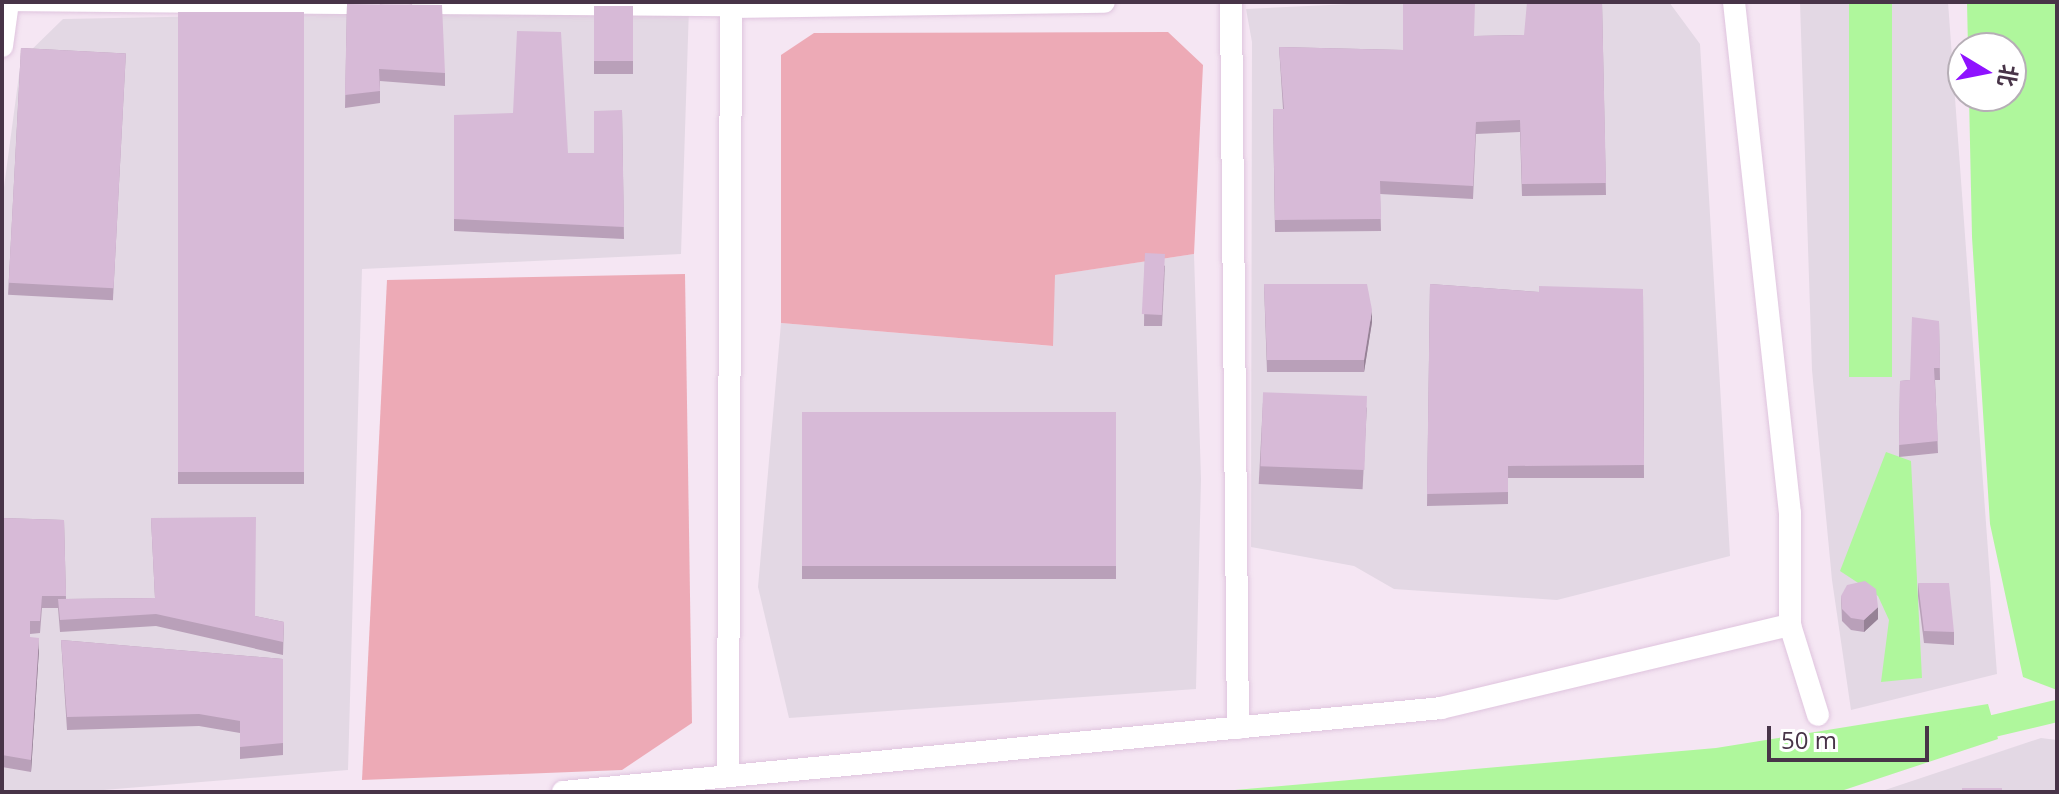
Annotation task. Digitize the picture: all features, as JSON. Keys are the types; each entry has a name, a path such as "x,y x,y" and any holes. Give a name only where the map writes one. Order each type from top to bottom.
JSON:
{"street":[{"path":"2,46 6,2 731,5 1104,2"},
{"path":"1231,2 1238,728"},
{"path":"1734,2 1790,513 1790,625 1818,715"},
{"path":"728,773 731,5"},
{"path":"563,792 728,773 1441,708 1790,625"}],"shaded area":[{"path":"1394,2 1669,2 1700,44 1730,556 1557,600 1394,589 1354,566 1251,547 1252,42 1246,9"},
{"path":"1800,2 1948,2 1950,32 1947,32 1947,112 1956,112 1997,674 1851,710 1832,580 1812,370"},
{"path":"1849,2 1892,2 1892,377 1849,377"},
{"path":"1967,2 2057,2 2057,690 2023,677 1990,524 1972,237 1969,112 2027,112 2027,32 1968,32"},
{"path":"689,7 681,254 362,269 348,770 79,792 2,792 2,202 21,60 63,19"},
{"path":"1168,32 1203,65 1194,254 1055,275 1053,346 781,323 781,55 814,33"},
{"path":"1194,254 1201,479 1196,689 789,718 758,587 781,323 1052,346 1054,275"},
{"path":"685,274 692,723 622,770 362,780 387,280"},
{"path":"1886,452 1911,461 1922,678 1881,682 1889,620 1878,596 1840,571"},
{"path":"1988,704 1998,739 1838,792 1212,792 1716,748"},
{"path":"2041,738 2057,740 2057,792 1879,792"}],"building":[{"path":"1403,2 1475,2 1474,36 1524,35 1527,2 1602,2 1606,183 1522,184 1520,120 1476,122 1473,186 1380,181 1381,219 1275,220 1273,109 1284,109 1279,47 1403,50"},
{"path":"347,4 442,5 445,73 379,69 380,91 345,95"},
{"path":"594,6 633,6 633,61 594,61"},
{"path":"178,12 304,12 304,472 178,472"},
{"path":"517,31 561,32 568,153 594,153 594,111 622,110 624,227 454,219 454,115 513,113"},
{"path":"21,48 126,53 114,288 9,283"},
{"path":"1145,253 1165,254 1162,315 1142,314"},
{"path":"1264,284 1367,284 1372,310 1364,360 1267,360"},
{"path":"1430,284 1539,292 1539,286 1643,289 1644,465 1508,466 1508,492 1427,494"},
{"path":"1912,317 1939,321 1940,368 1934,368 1938,441 1899,445 1900,381 1910,380"},
{"path":"1263,392 1367,396 1364,470 1260,466"},
{"path":"802,412 1116,412 1116,566 802,566"},
{"path":"256,517 255,616 284,622 283,642 156,614 60,620 58,599 155,598 151,518"},
{"path":"2,518 64,520 66,596 42,596 40,621 30,621 30,637 39,638 31,760 2,755"},
{"path":"1865,581 1876,589 1878,607 1864,620 1851,618 1842,609 1841,596 1847,585"},
{"path":"1918,583 1949,583 1954,632 1924,631"},
{"path":"61,640 283,659 283,743 240,747 240,721 199,714 67,717"},
{"path":"2056,727 2057,792 2055,792"},
{"path":"1962,788 2002,788 2002,792 1962,792"}],"waterway":[{"path":"1968,732 2057,711"}]}
